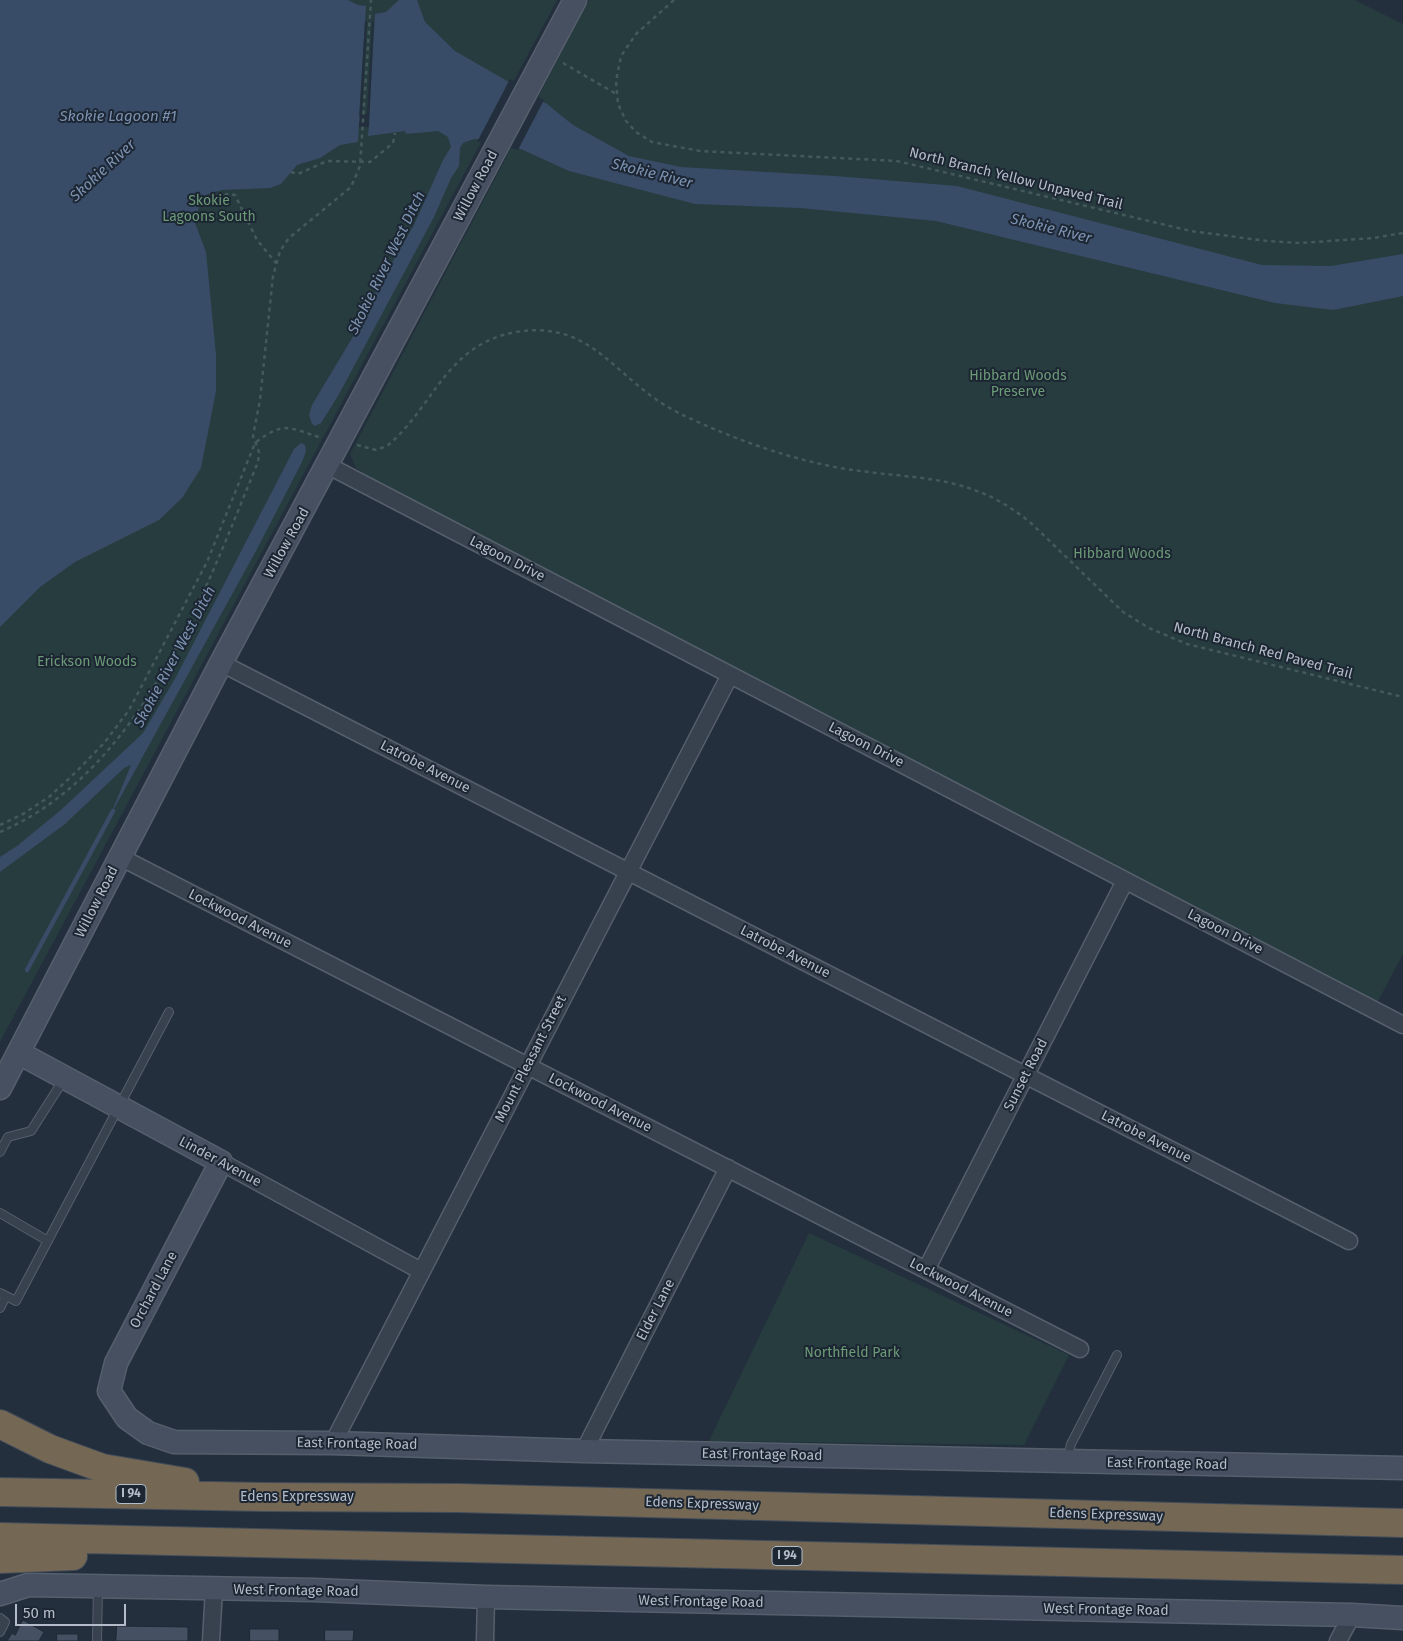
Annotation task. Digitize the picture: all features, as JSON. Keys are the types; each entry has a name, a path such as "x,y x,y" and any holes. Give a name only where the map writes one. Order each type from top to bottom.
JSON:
{"highway":[{"path":"0,1424 50,1449 102,1468 263,1498"},
{"name":"Edens Expressway","path":"0,1492 263,1498 458,1498 1403,1523"},
{"name":"I 94","path":"0,1537 171,1543 1403,1570"},
{"path":"0,1559 76,1556 171,1543"}],"street":[{"name":"Willow Road","path":"0,1088 221,664 329,466 575,0"},
{"name":"Lagoon Drive","path":"329,466 1403,1025"},
{"name":"Latrobe Avenue","path":"221,664 1349,1241"},
{"name":"Mount Pleasant Street","path":"333,1443 730,675"},
{"name":"Lockwood Avenue","path":"120,857 1080,1349"},
{"name":"Sunset Road","path":"926,1270 1125,880"},
{"name":"Linder Avenue","path":"18,1053 422,1271"},
{"name":"Orchard Lane","path":"127,1418 109,1391 116,1363 222,1162"},
{"name":"Elder Lane","path":"584,1451 728,1168"},
{"name":"East Frontage Road","path":"127,1418 148,1433 174,1442 333,1443 584,1451 1403,1468"},
{"name":"West Frontage Road","path":"0,1594 28,1585 98,1586 486,1597 1352,1615 1403,1618"},
{"path":"211,1641 214,1589"},
{"path":"485,1641 486,1597"},
{"path":"1338,1641 1352,1615"}],"lane":[{"path":"0,1308 3,1295 16,1301 169,1012"},
{"path":"0,1152 4,1135 31,1131 65,1078"},
{"path":"0,1213 48,1241"},
{"path":"1067,1462 1071,1444 1116,1355"},
{"path":"97,1641 98,1586"},
{"path":"0,1618 4,1622 0,1632"}],"path":[{"path":"0,832 42,810 94,766 121,734 146,700 172,653 224,545 258,462 259,452 254,436 276,263 280,250 289,238 351,187 361,163 371,0"},
{"name":"North Branch Yellow Unpaved Trail","path":"674,0 636,34 621,56 616,80 618,104 626,121 636,132 652,142 670,147 700,151 897,160 990,181 1075,205 1191,230 1267,240 1300,243 1373,238 1403,233"},
{"path":"562,62 618,95"},
{"path":"291,172 298,174 326,161 370,162 393,143 395,133"},
{"path":"218,200 227,194 234,195 257,240 276,263"},
{"name":"North Branch Red Paved Trail","path":"355,444 376,450 386,446 453,366 469,350 485,341 517,332 535,330 558,333 596,349 666,406 729,435 795,458 839,468 956,483 988,494 1012,508 1032,524 1123,612 1168,637 1187,644 1403,697"},
{"path":"0,825 23,814 62,784 105,742 129,710 207,562 255,443 270,431 282,427 292,427 320,438"}],"green space":[{"name":"Skokie Lagoons South","path":"0,0 557,0 0,1042"},
{"name":"Hibbard Woods","path":"589,0 1355,0 1403,24 1403,954 1377,1003 383,486 356,468 350,454"},
{"name":"Northfield Park","path":"809,1233 1069,1355 1024,1445 709,1441"}],"water":[{"name":"Skokie Lagoon #1","path":"0,0 348,0 358,5 366,6 359,116 369,116 375,14 386,12 399,0 417,0 425,22 455,51 547,104 573,125 629,156 681,167 835,176 957,186 1262,265 1331,266 1403,254 1403,296 1333,310 1275,303 936,221 800,208 695,204 569,171 523,150 493,139 474,139 463,143 460,148 459,166 451,178 434,217 338,396 321,423 315,426 312,424 309,415 312,405 354,335 379,285 414,225 443,160 451,147 448,137 438,131 406,134 405,131 368,136 369,124 359,123 358,142 340,145 320,158 297,165 281,184 270,188 222,190 208,194 201,199 195,223 206,252 216,355 216,391 201,468 182,498 159,520 75,562 40,587 0,627"},
{"path":"301,443 305,445 306,451 302,462 257,549 110,816 131,765 124,768 65,824 0,872 0,857 17,846 61,810 143,733 176,677 294,449"}],"pier":[{"path":"365,21 367,21 362,114 367,114 372,21 374,21 369,127 359,127"},
{"path":"510,79 544,100 518,150 493,141 477,142"}],"building":[{"path":"23,1620 44,1632 39,1641 7,1641 12,1633 15,1635"},
{"path":"117,1626 188,1627 188,1641 116,1641"},
{"path":"250,1629 279,1629 279,1641 250,1641"},
{"path":"325,1630 354,1630 353,1641 325,1641"},
{"path":"57,1634 78,1634 78,1641 57,1641"}],"waterway":[{"path":"27,970 113,811"}],"water label":[{"name":"Skokie River","path":"103,171"},
{"name":"Skokie River","path":"652,174"},
{"name":"Skokie River","path":"1051,229"},
{"name":"Skokie River West Ditch","path":"387,263"},
{"name":"Skokie River West Ditch","path":"175,657"}],"park label":[{"name":"Hibbard Woods Preserve","path":"1018,384"},
{"name":"Erickson Woods","path":"87,662"}]}
